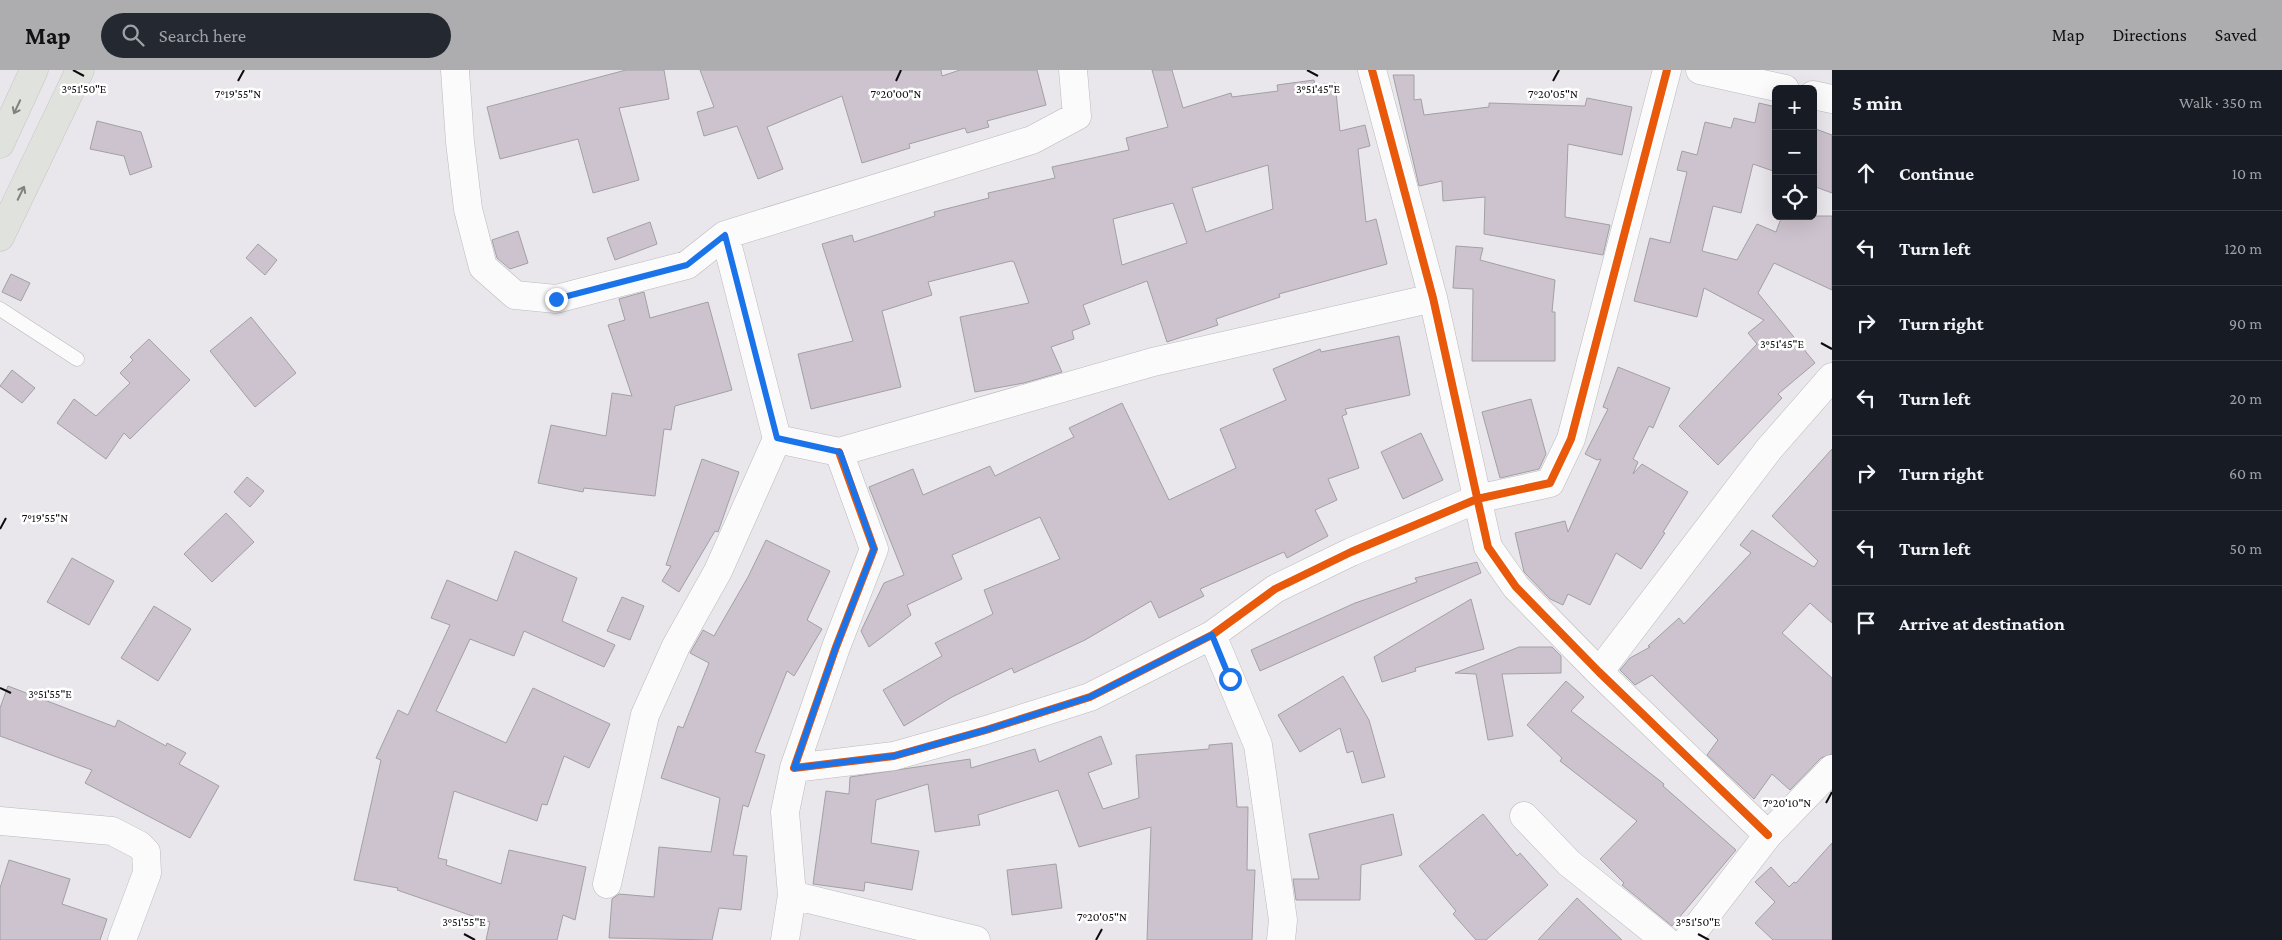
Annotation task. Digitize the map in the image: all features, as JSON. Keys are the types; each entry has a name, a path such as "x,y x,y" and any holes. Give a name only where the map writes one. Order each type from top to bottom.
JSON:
{"main road":[{"path":"0,144 34,70"},
{"path":"0,237 80,70"}],"street":[{"path":"455,70 460,142 468,209 483,267 515,295 556,299 687,265 725,235 1032,140 1077,116 1074,70"},
{"path":"1372,70 1433,298 1488,547 1516,587 1599,672 1768,835"},
{"path":"794,768 894,756 1090,697 1212,635 1276,589 1351,552 1477,499 1550,483 1571,439 1667,70"},
{"path":"1700,70 1772,86"},
{"path":"1817,96 1832,99"},
{"path":"607,884 644,715 676,646 718,571 777,438 725,235"},
{"path":"777,438 840,452 1153,362 1433,298"},
{"path":"1599,672 1769,449 1832,377"},
{"path":"785,940 792,895 784,812 794,768 836,647 874,549 840,452"},
{"path":"1212,635 1258,746 1283,920 1281,940"},
{"path":"1687,940 1768,835 1832,769"},
{"path":"1524,816 1569,863 1665,940"},
{"path":"0,821 112,831 139,845 146,852 147,873 122,940"},
{"path":"792,895 976,940"}],"lane":[{"path":"0,309 77,359"}],"building":[{"path":"626,70 664,70 669,99 619,108 639,180 593,193 578,139 500,159 487,107"},
{"path":"700,70 941,70 942,76 960,70 1037,70 1046,105 987,121 989,127 967,133 965,128 909,144 910,148 862,163 842,96 767,127 783,169 758,179 737,126 704,136 697,112 714,107"},
{"path":"1152,70 1172,70 1183,108 1231,93 1232,97 1278,91 1277,85 1314,80 1315,85 1335,83 1340,131 1365,125 1370,146 1358,149 1366,222 1376,219 1387,264 1279,294 1280,297 1216,319 1218,325 1167,342 1147,281 1083,305 1090,324 1072,331 1074,339 1051,347 1062,372 1024,383 975,392 960,317 1029,303 1014,262 1011,261 928,282 932,295 882,311 901,387 811,409 798,354 853,341 822,244 852,235 854,242 935,216 934,212 989,198 988,193 1055,178 1052,167 1129,150 1126,138 1168,127","holes":["1268,165 1273,209 1206,232 1192,188","1173,203 1187,243 1122,265 1113,219"]},
{"path":"1393,75 1414,75 1414,100 1421,99 1424,115 1489,107 1489,103 1585,106 1587,98 1632,107 1622,155 1568,144 1565,217 1610,225 1603,255 1484,234 1485,197 1443,201 1442,181 1419,186"},
{"path":"1759,103 1772,106 1772,171 1753,164 1741,213 1713,206 1702,251 1737,260 1757,224 1776,232 1780,220 1817,220 1817,216 1832,216 1832,290 1774,263 1758,293 1815,363 1778,394 1782,398 1718,465 1679,426 1757,344 1748,333 1764,320 1704,288 1697,317 1634,301 1650,238 1670,243 1687,172 1677,170 1682,151 1697,155 1705,122 1731,128 1734,118 1755,123"},
{"path":"97,121 141,132 152,167 130,175 124,156 90,149"},
{"path":"1817,129 1832,135 1832,193 1817,187"},
{"path":"650,222 657,244 615,260 607,238"},
{"path":"518,231 528,263 510,269 497,258 492,240"},
{"path":"258,244 277,260 265,275 246,258"},
{"path":"1456,246 1483,248 1480,260 1555,280 1552,312 1555,312 1555,361 1472,361 1473,289 1453,288"},
{"path":"11,274 30,283 21,301 2,292"},
{"path":"644,292 650,318 708,302 732,390 675,406 671,430 664,429 655,496 584,488 583,492 538,483 551,425 606,436 612,393 632,396 608,325 625,320 619,299"},
{"path":"251,317 296,373 255,407 210,351"},
{"path":"1399,336 1410,395 1345,409 1347,414 1342,416 1359,468 1328,479 1337,500 1315,510 1328,536 1287,558 1284,552 1200,589 1204,596 1159,618 1151,601 1085,640 1014,673 1012,668 952,697 904,726 883,690 942,656 935,643 993,614 984,590 1060,559 1040,517 952,555 962,579 907,605 911,615 869,647 861,631 884,583 904,575 869,487 913,469 923,495 990,466 995,476 1074,437 1069,428 1122,403 1169,500 1236,468 1220,429 1286,400 1273,369 1320,349 1321,352"},
{"path":"149,339 190,380 130,439 124,433 106,459 57,423 74,399 96,416 130,383 120,373 133,360 130,357"},
{"path":"1618,367 1670,388 1653,428 1649,426 1633,459 1638,462 1633,474 1642,464 1688,492 1663,532 1665,533 1641,569 1616,553 1590,605 1568,594 1563,605 1550,599 1524,572 1515,533 1565,521 1568,532 1601,459 1597,460 1585,454 1608,409 1603,407"},
{"path":"12,370 35,388 22,403 0,386"},
{"path":"1531,399 1546,454 1539,469 1500,478 1482,412"},
{"path":"1421,433 1443,480 1403,499 1381,452"},
{"path":"1832,449 1832,623 1810,603 1782,633 1832,678 1832,754 1821,758 1790,790 1772,774 1754,799 1707,755 1718,740 1652,675 1635,685 1620,670 1630,658 1650,647 1648,646 1679,618 1684,624 1751,553 1740,545 1752,530 1814,567 1818,561 1772,516"},
{"path":"702,459 739,472 718,532 715,531 679,592 662,581 671,566 666,565"},
{"path":"247,477 264,491 250,507 234,492"},
{"path":"226,513 254,542 212,582 184,554"},
{"path":"766,540 830,571 807,620 822,629 794,676 787,671 755,752 765,755 748,807 743,805 733,855 747,856 741,910 719,908 712,940 609,938 612,899 619,894 654,897 659,847 711,852 720,798 661,778 678,726 683,728 709,663 690,653 703,630 714,636 748,577"},
{"path":"515,551 577,578 562,621 615,645 604,667 524,631 514,656 470,639 436,711 506,743 533,688 610,724 589,768 564,756 547,805 542,804 537,821 454,791 438,858 447,860 446,865 501,884 509,850 586,867 575,920 563,915 557,940 486,940 490,922 397,890 398,888 354,880 381,760 376,758 398,710 408,715 450,625 431,618 447,580 497,601"},
{"path":"72,558 114,581 89,625 47,602"},
{"path":"1477,562 1481,573 1260,671 1251,650 1355,603 1417,582 1415,578"},
{"path":"622,597 644,606 630,640 607,631"},
{"path":"1471,599 1484,649 1415,668 1416,671 1382,682 1374,657"},
{"path":"154,606 191,629 158,681 121,658"},
{"path":"1519,647 1552,647 1561,656 1561,673 1502,674 1513,736 1488,740 1476,674 1455,673"},
{"path":"1343,676 1369,720 1385,777 1362,783 1353,751 1347,753 1340,728 1300,752 1278,715"},
{"path":"1566,681 1584,697 1571,711 1664,784 1663,786 1736,850 1672,926 1622,885 1624,883 1600,859 1637,821 1560,761 1562,758 1527,725"},
{"path":"8,686 115,727 118,720 166,746 167,743 186,753 179,764 219,786 190,838 85,783 92,770 0,736 0,708"},
{"path":"1101,736 1112,764 1088,773 1103,809 1139,798 1136,755 1209,749 1209,745 1232,743 1237,807 1248,807 1247,870 1255,870 1252,940 1147,940 1151,827 1079,847 1058,790 978,815 980,825 935,832 928,784 876,800 871,843 919,851 912,890 865,882 864,891 813,884 826,791 849,794 850,777 970,759 971,768 1035,749 1039,762"},
{"path":"1393,814 1402,855 1361,865 1360,900 1296,900 1293,879 1319,879 1309,834"},
{"path":"1483,814 1517,856 1520,853 1548,885 1486,940 1476,940 1453,914 1456,911 1419,866"},
{"path":"1832,843 1832,940 1773,940 1755,923 1775,902 1755,882 1771,867 1789,887 1794,882 1796,883"},
{"path":"9,860 70,879 62,904 107,919 100,940 0,940 0,888"},
{"path":"1056,864 1062,908 1012,915 1007,870"},
{"path":"1577,898 1622,940 1538,940"}],"cycle path":[{"path":"1372,70 1433,298 1488,547 1516,587 1599,672 1768,835"},
{"path":"839,452 874,549 836,647 794,768 894,756 986,730 1090,697 1212,635 1275,589 1351,552 1477,499 1550,483 1571,439 1667,70"}],"route":[{"path":"556,299 687,265 725,235 777,438 840,452 874,549 836,647 794,768 894,756 986,730 1090,697 1212,635 1230,679"}]}
